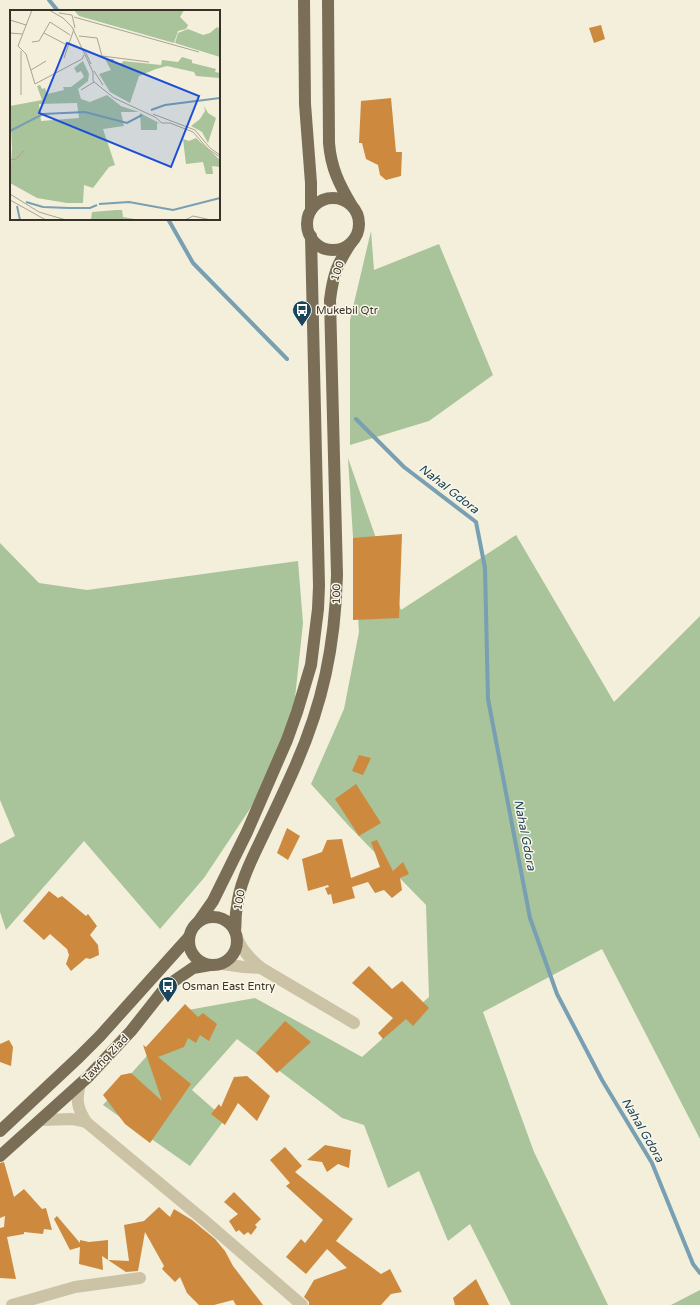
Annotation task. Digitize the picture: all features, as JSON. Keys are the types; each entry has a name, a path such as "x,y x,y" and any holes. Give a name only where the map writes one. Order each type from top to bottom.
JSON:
{"main road":[{"path":"304,0 305,104 311,183 311,210 307,224 314,241 320,246 336,250 350,243 356,236 359,225 357,213 334,173 330,159 328,143 328,0"},
{"path":"311,210 319,202 328,198 345,200 352,206"},
{"name":"100","path":"199,921 213,901 232,864 287,740 304,690 313,650 319,586 311,236"},
{"name":"100","path":"237,935 236,907 240,891 254,854 305,744 320,699 330,654 336,605 337,575 330,300 335,270 350,243"},
{"name":"100","path":"199,921 205,917 220,917 226,920 237,935"},
{"path":"199,921 194,925 189,937 189,945 196,959 203,963 216,965 230,958 234,953 237,935"},
{"name":"Tawfiq Ziad","path":"0,1131 95,1042 189,937"},
{"name":"Tawfiq Ziad","path":"0,1156 80,1084 131,1031 166,988 193,968 216,965"}],"street":[{"path":"237,935 242,949 249,958 261,968 354,1023"},
{"path":"216,965 261,968"},
{"path":"80,1084 76,1099 80,1112 86,1122 199,1216 302,1305"},
{"path":"41,1120 72,1119 86,1122"},
{"path":"17,1304 76,1287 140,1278"}],"green space":[{"path":"371,231 374,270 439,244 493,375 429,421 350,445 350,320"},
{"path":"348,458 401,610 516,535 614,702 700,616 700,1139 602,949 483,1012 534,1152 608,1305 511,1305 470,1224 448,1241 419,1171 388,1188 364,1125 342,1118 237,1039 192,1090 225,1119 190,1166 103,1105 188,1010 255,998 362,1057 429,997 426,905 348,825 311,784 344,709 359,632"},
{"path":"0,543 39,583 87,590 298,561 303,623 295,698 275,771 204,878 160,929 84,841 6,930 0,912 0,844 15,836 0,800"},
{"path":"700,1290 700,1305 671,1305"}],"building":[{"path":"601,25 605,39 594,43 589,28"},
{"path":"391,98 396,152 402,152 401,176 386,180 380,175 378,165 366,159 362,143 359,143 361,101"},
{"path":"402,534 399,618 353,620 353,538"},
{"path":"359,755 371,758 363,775 352,771"},
{"path":"356,784 381,823 359,836 335,799"},
{"path":"287,828 300,836 288,860 277,853"},
{"path":"342,839 351,878 380,867 371,842 377,840 393,871 403,862 409,874 400,878 402,890 392,898 384,890 375,893 368,882 352,887 355,898 333,904 331,894 328,895 325,888 329,887 328,885 308,891 302,859 322,852 327,840"},
{"path":"49,891 58,898 62,896 86,916 88,914 97,926 90,935 98,945 99,955 90,959 86,958 71,971 66,964 69,955 67,949 50,934 44,940 23,921"},
{"path":"369,966 392,989 402,981 429,1008 413,1026 406,1019 383,1039 378,1033 393,1018 352,983"},
{"path":"185,1004 198,1017 203,1013 217,1024 209,1041 200,1035 196,1043 188,1038 184,1047 158,1057 191,1084 150,1143 125,1124 103,1095 121,1075 131,1073 162,1101 143,1045 146,1047"},
{"path":"285,1021 311,1042 277,1073 256,1053"},
{"path":"9,1040 13,1047 11,1066 0,1062 0,1044"},
{"path":"247,1076 270,1096 257,1121 238,1103 225,1125 211,1114 219,1104 221,1107 234,1077"},
{"path":"325,1145 351,1150 349,1168 338,1164 327,1172 322,1162 307,1160"},
{"path":"285,1147 302,1166 295,1172 353,1219 336,1241 381,1274 390,1269 402,1292 391,1294 381,1305 309,1305 309,1302 304,1297 314,1280 347,1268 327,1249 306,1274 286,1257 301,1239 305,1243 323,1220 286,1186 290,1183 270,1160"},
{"path":"4,1162 14,1197 24,1189 42,1209 46,1208 52,1230 44,1229 43,1234 24,1232 24,1234 7,1237 16,1279 0,1278 0,1228 4,1227 5,1216 0,1218 0,1163"},
{"path":"234,1192 261,1219 255,1225 257,1227 251,1235 248,1232 244,1235 239,1230 236,1232 229,1221 238,1214 224,1202"},
{"path":"159,1207 170,1217 174,1209 192,1220 215,1239 225,1251 233,1266 263,1305 236,1305 233,1300 214,1305 199,1305 187,1293 180,1277 175,1282 162,1269 164,1266 145,1232 138,1271 126,1272 108,1260 129,1261 124,1225 144,1221"},
{"path":"57,1216 80,1243 80,1240 89,1242 108,1240 108,1260 102,1256 103,1270 79,1264 80,1247 70,1250 54,1219"},
{"path":"476,1279 489,1305 455,1305 453,1298"}],"waterway":[{"name":"Nahal Gdora","path":"49,0 57,10"},
{"name":"Nahal Gdora","path":"169,220 193,263 287,359"},
{"name":"Nahal Gdora","path":"356,419 404,467 476,522 485,568 488,699 530,918 557,994 602,1080 652,1163 693,1264 700,1273"}],"place":[{"name":"Mukebil Qtr","path":"302,327"},
{"name":"Osman East Entry","path":"168,1003"}]}
